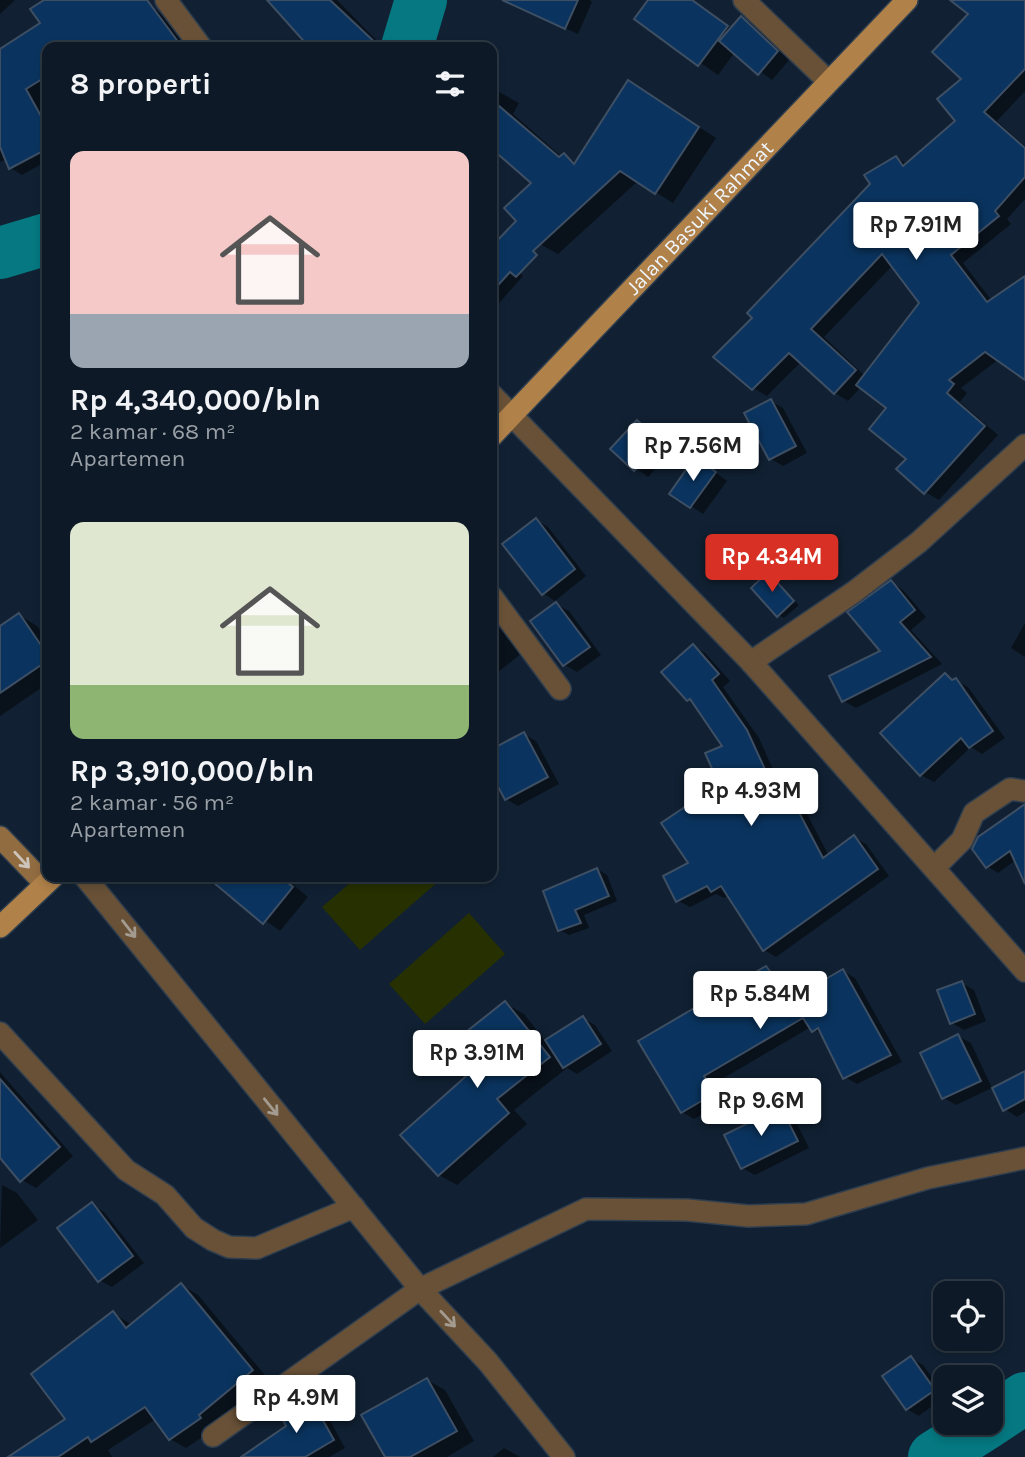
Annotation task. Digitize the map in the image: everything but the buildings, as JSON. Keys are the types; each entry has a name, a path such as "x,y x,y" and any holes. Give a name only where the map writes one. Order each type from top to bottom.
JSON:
{"main road":[{"name":"Jalan Basuki Rahmat","path":"497,431 907,0"},
{"path":"0,837 42,874"},
{"path":"0,927 47,882"}],"street":[{"path":"166,0 197,42"},
{"path":"744,0 828,81"},
{"path":"497,401 751,662 1025,971"},
{"path":"751,662 854,592 919,542 1025,445"},
{"path":"497,604 560,689"},
{"path":"934,868 962,840 974,813 1010,789 1025,791"},
{"path":"89,882 420,1289 488,1362 564,1457"},
{"path":"0,1033 126,1170 165,1195 194,1228 213,1241 245,1250 257,1248 354,1207"},
{"path":"213,1436 420,1289 586,1209 687,1210 748,1216 806,1214 928,1178 1025,1158"}],"green space":[{"path":"351,882 438,882 360,950 322,907"},
{"path":"469,913 505,954 425,1024 389,984"}],"waterway":[{"path":"408,42 421,0"},
{"path":"0,253 42,240"},
{"path":"1003,1412 1025,1398"},
{"path":"934,1457 968,1435"}]}
